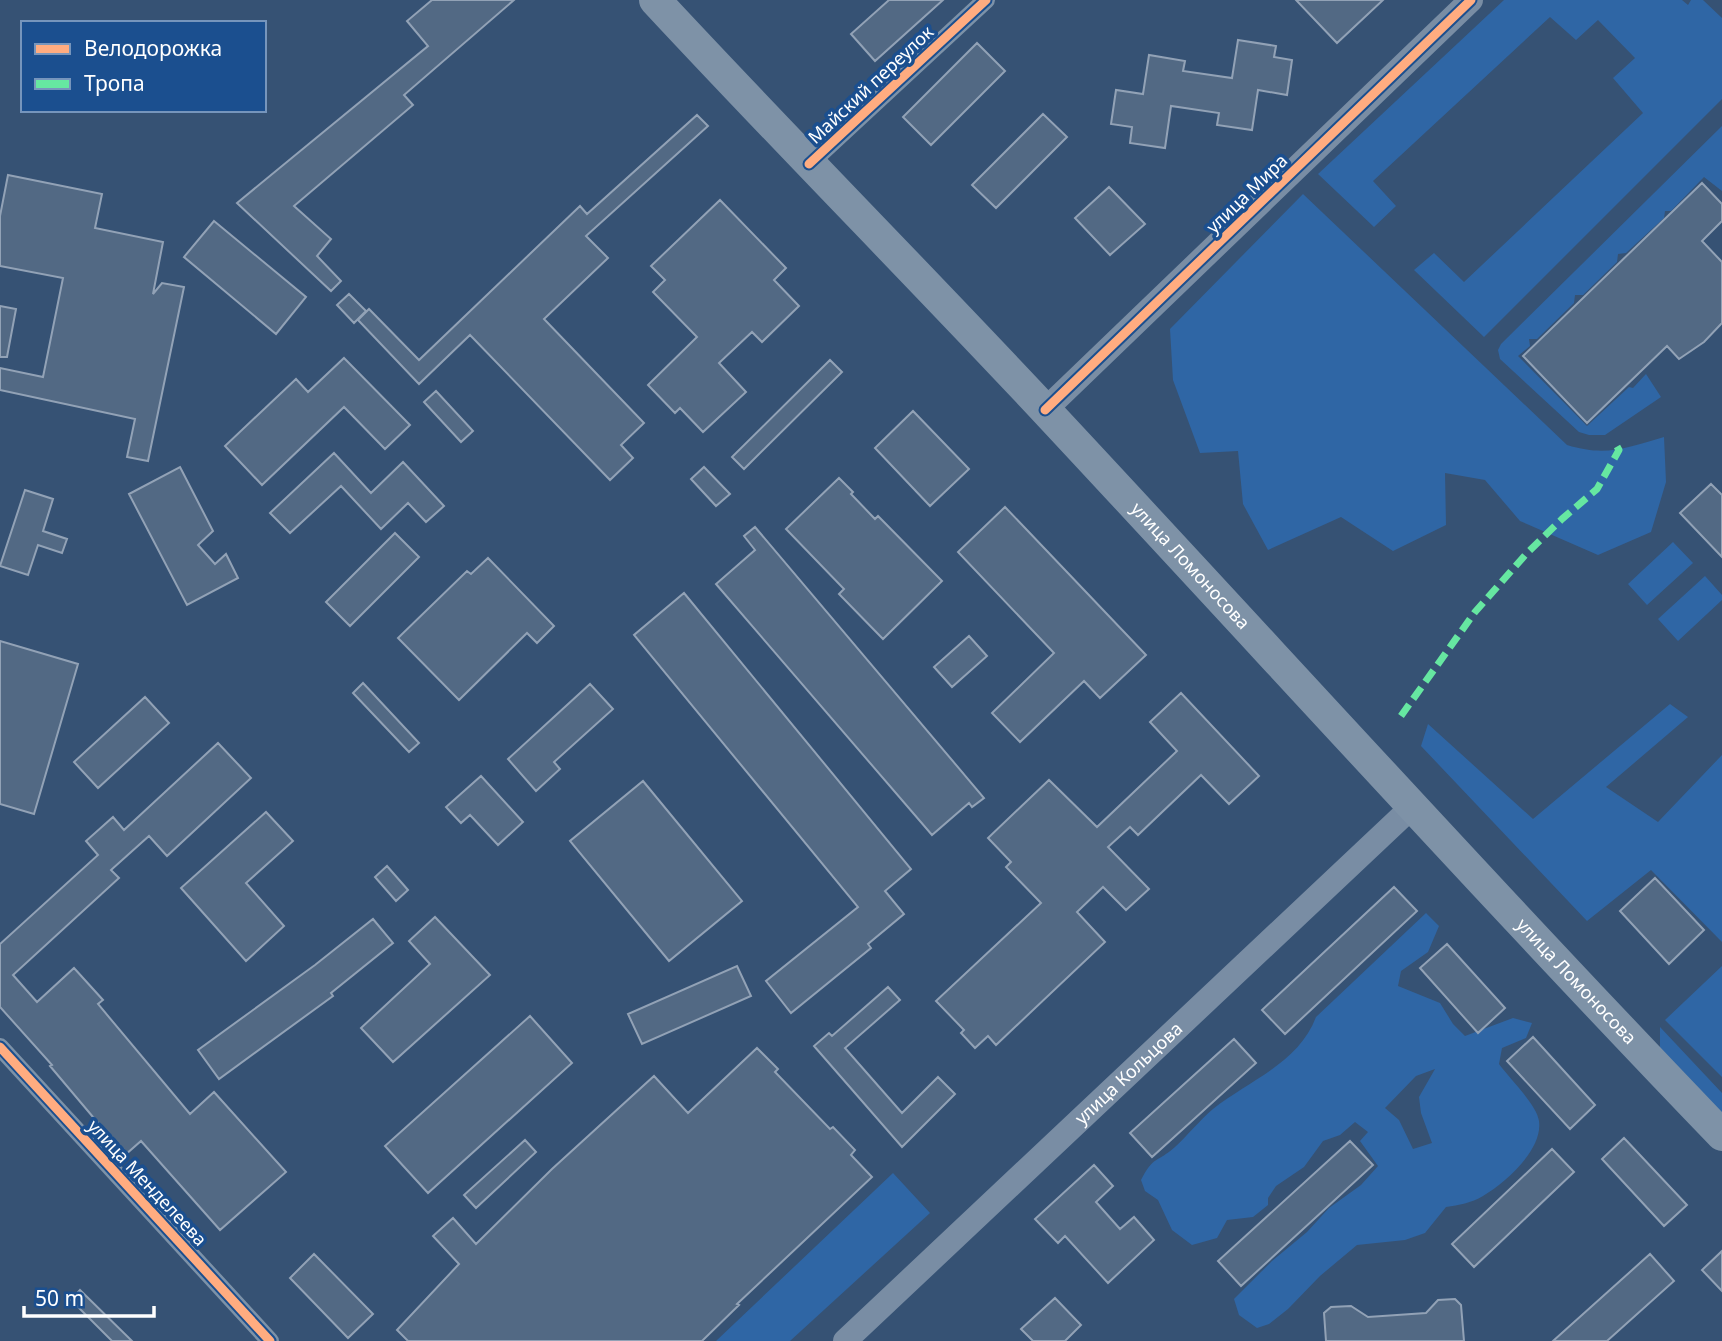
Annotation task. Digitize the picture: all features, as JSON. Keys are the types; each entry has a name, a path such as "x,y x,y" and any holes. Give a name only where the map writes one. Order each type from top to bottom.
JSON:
{"highway":[{"name":"улица Ломоносова","path":"655,0 1045,410 1568,975 1722,1135"}],"main road":[{"name":"улица Мира","path":"1045,410 1471,0"},
{"name":"улица Кольцова","path":"845,1341 1413,806"}],"street":[{"name":"Майский переулок","path":"809,164 986,0"},
{"name":"улица Менделеева","path":"0,1047 270,1341"}],"shaded area":[{"path":"1504,0 1682,0 1688,5 1691,0 1703,0 1722,18 1722,99 1484,337 1414,270 1434,253 1464,282 1643,113 1613,78 1635,58 1598,20 1576,40 1550,17 1373,181 1396,206 1374,227 1318,174"},
{"path":"1722,126 1722,191 1704,177 1671,211 1665,211 1664,218 1626,253 1618,254 1617,262 1583,295 1575,295 1574,303 1537,339 1529,339 1530,346 1518,356 1587,426 1646,374 1661,397 1605,435 1579,432 1500,359 1498,350 1501,344"},
{"path":"1303,194 1567,445 1605,451 1627,448 1664,437 1666,482 1651,532 1598,555 1520,521 1485,480 1445,473 1446,525 1393,551 1341,517 1268,550 1243,504 1238,451 1200,453 1173,380 1170,329"},
{"path":"1673,542 1693,563 1647,605 1628,584"},
{"path":"1705,576 1722,595 1722,600 1678,641 1658,619"},
{"path":"1670,704 1688,717 1606,787 1658,822 1722,755 1722,942 1651,870 1587,921 1421,746 1428,724 1533,819"},
{"path":"1426,913 1439,926 1428,952 1401,971 1398,986 1440,1003 1453,1024 1465,1036 1513,1018 1532,1023 1526,1038 1502,1048 1499,1064 1533,1107 1539,1121 1539,1132 1521,1164 1492,1190 1474,1200 1446,1207 1425,1233 1405,1240 1357,1245 1320,1276 1288,1309 1269,1324 1257,1328 1239,1315 1234,1299 1272,1261 1307,1232 1329,1208 1361,1185 1378,1166 1360,1141 1368,1132 1355,1122 1340,1135 1323,1141 1304,1167 1276,1186 1268,1198 1268,1205 1253,1217 1227,1220 1217,1238 1192,1245 1172,1230 1158,1200 1145,1191 1141,1180 1153,1163 1175,1147 1213,1109 1271,1070 1298,1047 1316,1017","holes":["1435,1069 1419,1097 1421,1113 1432,1143 1413,1149 1399,1120 1385,1108 1416,1076"]},
{"path":"1722,966 1722,1077 1665,1020"},
{"path":"1660,1027 1722,1093 1722,1115 1660,1050"},
{"path":"893,1173 930,1213 790,1341 716,1341"}],"building":[{"path":"432,0 514,0 404,95 413,105 294,206 331,239 317,256 341,281 331,291 237,203 428,46 407,21"},
{"path":"889,0 943,0 875,61 851,34"},
{"path":"1296,0 1383,0 1337,43"},
{"path":"1238,40 1276,46 1274,57 1292,60 1287,95 1258,90 1252,130 1217,125 1219,113 1171,106 1165,148 1130,143 1132,127 1111,124 1116,90 1143,94 1149,55 1185,61 1183,71 1232,78"},
{"path":"977,43 1005,71 931,145 903,117"},
{"path":"1043,114 1067,137 996,208 972,185"},
{"path":"697,115 708,126 586,236 608,258 544,319 644,423 621,445 633,458 610,480 470,335 419,384 358,320 369,309 419,360 580,206 587,214"},
{"path":"8,175 102,194 95,228 163,242 153,294 162,283 184,287 148,461 127,457 135,419 0,390 0,368 43,377 63,278 0,266 0,216"},
{"path":"1702,183 1722,204 1722,221 1702,241 1722,262 1722,323 1704,342 1679,359 1667,346 1587,423 1523,356"},
{"path":"1109,187 1145,224 1110,255 1075,218"},
{"path":"720,200 786,268 774,280 799,306 762,342 752,332 719,363 746,392 703,432 680,408 675,413 648,385 697,337 653,292 665,280 651,266"},
{"path":"214,221 306,297 276,334 184,257"},
{"path":"349,294 366,311 354,323 337,305"},
{"path":"0,306 16,309 7,357 0,357"},
{"path":"344,358 410,425 385,449 344,407 262,485 225,446 296,379 308,392"},
{"path":"830,360 842,372 744,469 732,457"},
{"path":"436,391 473,431 461,442 424,402"},
{"path":"913,411 969,469 930,506 875,448"},
{"path":"334,453 371,493 403,462 444,506 426,522 408,503 381,529 341,486 290,533 270,513"},
{"path":"180,467 213,531 198,545 215,564 226,554 238,578 187,605 129,494"},
{"path":"704,467 730,494 716,506 691,479"},
{"path":"839,478 875,519 878,516 942,581 883,639 839,594 844,589 786,529"},
{"path":"1711,484 1722,495 1722,557 1680,513"},
{"path":"25,490 53,499 43,531 67,539 62,553 38,545 28,575 0,566"},
{"path":"1005,507 1146,655 1100,698 1084,681 1020,742 992,713 1054,653 958,552"},
{"path":"755,527 984,798 972,807 969,803 932,835 716,584 755,550 744,536"},
{"path":"395,533 419,557 350,626 326,602"},
{"path":"488,558 554,626 537,643 527,633 459,700 398,638 467,571 471,574"},
{"path":"684,593 911,869 885,891 904,914 868,944 871,948 791,1013 766,981 858,907 634,635"},
{"path":"969,636 987,656 952,687 934,667"},
{"path":"0,641 78,664 34,814 0,804"},
{"path":"363,683 419,743 409,752 353,693"},
{"path":"590,684 613,709 554,762 560,769 536,791 508,759"},
{"path":"1181,693 1259,776 1229,804 1201,775 1138,835 1130,827 1108,847 1149,889 1126,910 1103,887 1077,912 1105,942 996,1045 988,1036 975,1048 961,1033 964,1030 936,1001 1041,903 1006,867 1011,862 988,838 1049,780 1097,827 1177,751 1150,722"},
{"path":"145,697 169,723 98,788 74,762"},
{"path":"218,743 251,778 167,856 149,836 111,870 119,878 13,975 37,1002 74,968 103,1000 98,1004 190,1114 214,1092 286,1172 220,1230 141,1141 125,1155 50,1066 52,1065 0,1007 0,944 98,855 86,841 113,817 124,830"},
{"path":"481,776 523,822 498,845 470,815 461,823 446,807"},
{"path":"643,781 742,901 669,961 570,841"},
{"path":"266,812 293,841 246,883 284,926 246,961 181,888"},
{"path":"387,866 408,890 396,901 375,877"},
{"path":"1655,878 1704,930 1669,964 1620,911"},
{"path":"1394,887 1417,911 1285,1034 1262,1010"},
{"path":"435,917 490,975 393,1062 361,1028 430,964 409,941"},
{"path":"373,919 393,943 331,993 333,996 219,1079 198,1050"},
{"path":"1447,944 1505,1008 1478,1033 1420,968"},
{"path":"737,966 751,996 642,1044 628,1014"},
{"path":"888,987 900,1000 845,1048 902,1113 938,1077 955,1094 902,1147 814,1046 829,1033 832,1036"},
{"path":"530,1016 572,1063 428,1193 385,1146"},
{"path":"1533,1037 1595,1105 1570,1129 1507,1061"},
{"path":"1234,1039 1256,1063 1152,1157 1130,1133"},
{"path":"757,1048 778,1069 775,1072 830,1129 833,1127 855,1150 851,1155 872,1177 737,1304 739,1305 702,1341 408,1341 397,1330 459,1264 433,1236 453,1218 476,1244 552,1169 654,1076 688,1113"},
{"path":"1624,1138 1687,1205 1664,1226 1602,1159"},
{"path":"525,1140 536,1152 476,1208 464,1195"},
{"path":"1350,1141 1373,1165 1241,1286 1218,1261"},
{"path":"1552,1149 1574,1172 1474,1267 1452,1244"},
{"path":"1094,1165 1113,1186 1096,1202 1120,1229 1134,1217 1154,1240 1108,1283 1065,1236 1058,1243 1035,1219"},
{"path":"1722,1251 1722,1291 1702,1270"},
{"path":"314,1254 373,1314 348,1338 290,1278"},
{"path":"1650,1254 1674,1281 1607,1341 1553,1341"},
{"path":"80,1290 132,1341 112,1341 71,1300"},
{"path":"1055,1298 1081,1325 1065,1341 1033,1341 1021,1329"},
{"path":"1455,1299 1461,1305 1464,1341 1326,1341 1324,1313 1331,1307 1351,1306 1368,1317 1426,1313 1438,1300"}],"marked path":[{"path":"1401,716 1475,612 1527,553 1597,489 1619,450 1614,441"}],"cycle path":[{"path":"809,164 986,0"},
{"path":"1045,410 1471,0"},
{"path":"0,1047 270,1341"}]}
